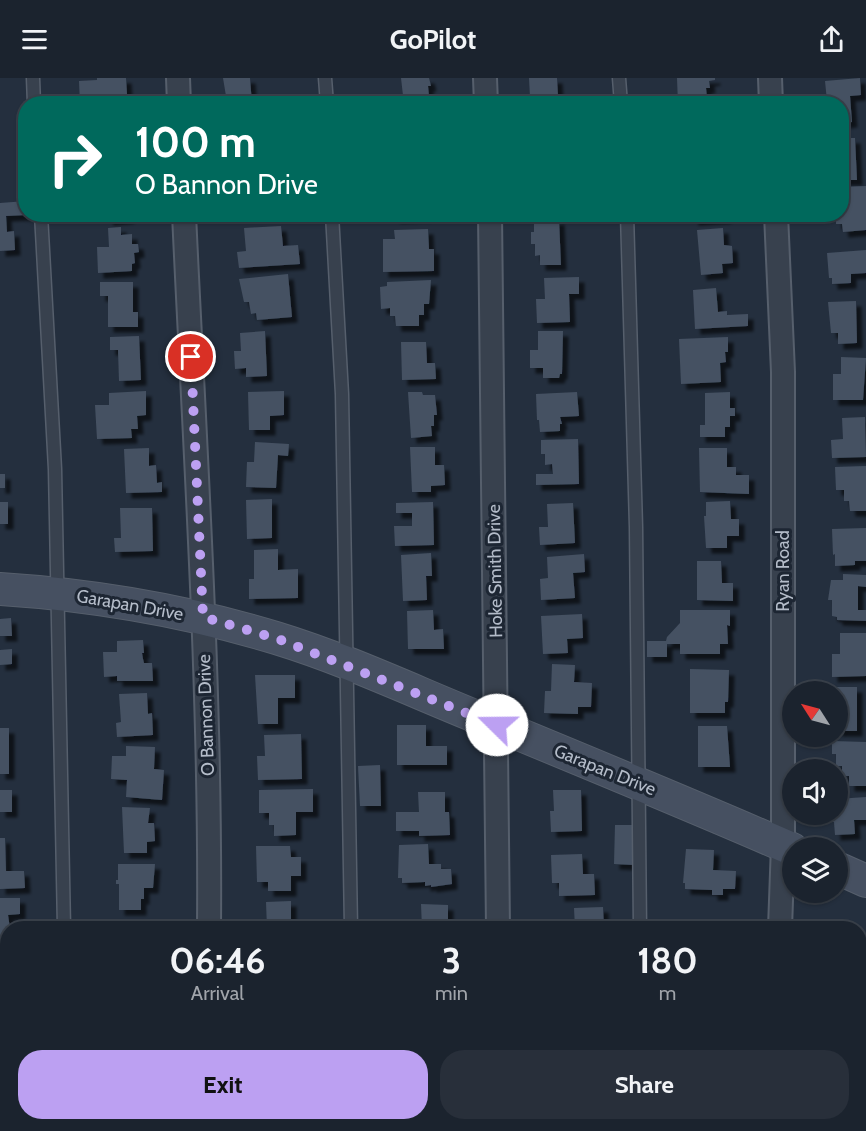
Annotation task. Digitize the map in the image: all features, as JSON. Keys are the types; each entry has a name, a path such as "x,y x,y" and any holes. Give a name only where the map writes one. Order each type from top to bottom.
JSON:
{"street":[{"path":"178,78 179,96"},
{"path":"485,78 486,96"},
{"path":"770,78 771,96"},
{"name":"O Bannon Drive","path":"184,222 203,617 210,830 209,921"},
{"name":"Hoke Smith Drive","path":"490,222 498,921"},
{"name":"Ryan Road","path":"776,222 783,372 788,837"},
{"name":"Garapan Drive","path":"0,589 57,593 203,617 278,639 497,725 782,844"},
{"path":"848,873 866,881"},
{"name":"Ryan Road","path":"781,921 782,903"}],"lane":[{"path":"33,78 34,96"},
{"path":"325,78 326,96"},
{"path":"619,78 620,96"},
{"path":"40,222 55,469 64,921"},
{"path":"332,222 342,394 351,921"},
{"path":"627,222 636,527 640,921"}],"building":[{"path":"97,78 126,78 127,94 80,96 79,81 97,80"},
{"path":"223,78 250,78 251,96 226,96"},
{"path":"401,78 429,78 431,86 428,86 429,96 403,96"},
{"path":"529,78 557,78 558,96 530,96"},
{"path":"677,78 715,78 709,81 710,88 706,88 707,96 678,96"},
{"path":"860,78 861,95 850,96 852,122 849,122 849,96 826,96 825,81"},
{"path":"849,138 855,138 857,180 849,180"},
{"path":"866,186 866,230 843,232 842,224 836,224 836,222 849,222 849,187"},
{"path":"18,202 18,215 6,216 7,232 14,231 15,250 0,251 0,203"},
{"path":"534,222 559,222 561,265 540,265 540,255 535,256 535,244 531,244 531,232 534,232"},
{"path":"281,226 283,246 298,245 300,264 239,268 237,252 246,251 244,228"},
{"path":"121,227 121,235 132,234 132,244 138,244 139,252 134,253 135,263 132,264 132,271 98,273 97,247 109,247 108,228"},
{"path":"723,228 724,245 732,246 733,263 722,264 723,273 701,275 697,230"},
{"path":"428,229 429,249 434,249 434,271 383,272 383,239 395,239 394,230"},
{"path":"866,250 866,273 851,274 851,283 832,284 832,278 829,278 827,253"},
{"path":"288,274 292,317 257,320 256,313 251,314 249,302 244,302 239,279"},
{"path":"579,277 579,294 569,294 570,322 537,323 536,299 545,299 544,278"},
{"path":"431,280 429,304 424,304 424,315 419,315 419,326 396,326 395,316 390,316 390,308 381,309 380,287 387,286 387,282"},
{"path":"100,282 133,282 133,312 138,312 138,327 108,327 108,296 100,296"},
{"path":"716,288 718,312 727,311 727,315 748,314 748,326 695,329 693,290"},
{"path":"856,301 857,343 838,344 838,333 831,333 828,302"},
{"path":"265,331 267,376 246,377 246,368 235,369 234,351 241,351 240,333"},
{"path":"538,331 563,331 562,374 559,378 543,378 543,368 530,368 530,350 538,350"},
{"path":"139,336 141,380 119,381 118,350 110,350 110,337"},
{"path":"728,337 726,362 720,363 721,382 681,384 679,339"},
{"path":"401,342 426,342 427,363 435,363 436,379 402,380"},
{"path":"841,357 866,358 863,400 833,400 833,374 841,374"},
{"path":"146,391 146,415 137,416 138,429 131,429 132,438 97,439 95,405 109,405 109,393"},
{"path":"284,391 284,415 270,416 270,430 249,430 248,392"},
{"path":"408,392 435,395 437,415 434,415 434,426 431,426 432,436 411,438"},
{"path":"577,392 579,416 560,417 562,424 560,424 560,431 540,432 536,394"},
{"path":"730,392 730,408 735,408 735,416 730,416 730,427 725,427 725,437 700,437 700,425 705,425 705,393"},
{"path":"865,417 866,457 832,458 831,440 843,439 842,418"},
{"path":"578,439 579,484 536,485 536,474 553,474 552,464 545,465 545,454 541,454 541,440"},
{"path":"255,442 289,444 288,456 278,455 276,488 246,487 247,462 254,462"},
{"path":"410,447 435,447 435,465 444,465 445,485 431,486 431,492 412,492"},
{"path":"149,448 149,466 156,465 157,483 162,482 162,492 126,493 124,449"},
{"path":"699,448 727,448 727,467 736,467 736,475 749,475 749,494 700,492"},
{"path":"866,466 866,511 850,511 849,501 844,501 844,490 836,490 835,467"},
{"path":"0,474 5,474 5,488 0,488"},
{"path":"272,499 272,538 247,539 246,500"},
{"path":"730,501 731,519 739,519 739,536 727,536 727,548 706,548 704,516 706,516 706,502"},
{"path":"0,502 8,502 8,524 0,524"},
{"path":"433,502 434,545 395,546 394,526 412,526 412,513 396,513 396,503"},
{"path":"573,503 575,543 540,545 539,527 548,527 547,504"},
{"path":"120,508 152,508 153,551 115,552 114,538 121,538"},
{"path":"866,528 866,561 855,561 855,565 835,566 832,529"},
{"path":"278,549 278,570 298,569 298,598 249,599 249,579 254,579 254,550"},
{"path":"431,553 432,576 426,576 427,600 403,601 401,555"},
{"path":"584,554 585,572 573,573 575,598 541,600 540,579 548,578 547,557"},
{"path":"697,561 721,561 722,583 733,583 733,601 697,600"},
{"path":"843,574 866,575 866,587 858,586 858,610 866,610 866,621 837,620 837,617 832,616 832,600 828,600 831,580 843,580"},
{"path":"433,610 434,630 443,629 444,649 408,649 407,611"},
{"path":"680,610 730,610 730,626 727,625 728,644 720,644 720,654 680,654 680,644 667,644 667,657 647,657 647,641 666,641 680,623"},
{"path":"582,614 583,638 567,639 568,653 543,654 541,616"},
{"path":"11,618 12,636 0,636 0,619"},
{"path":"840,633 866,633 866,676 832,677 832,654 840,654"},
{"path":"143,640 143,659 144,663 152,663 153,681 117,681 117,676 104,677 103,652 117,652 117,641"},
{"path":"12,649 12,664 0,665 0,650"},
{"path":"552,664 575,665 574,682 592,683 591,707 578,707 578,714 544,713 545,691 551,691"},
{"path":"690,669 729,670 728,702 725,702 725,713 690,713"},
{"path":"255,675 295,675 295,698 278,698 278,724 258,724"},
{"path":"848,687 857,687 857,731 848,731"},
{"path":"147,693 148,714 152,713 153,735 117,737 116,723 121,722 119,694"},
{"path":"397,725 426,725 426,746 447,746 447,765 397,765"},
{"path":"698,726 727,726 730,767 698,767"},
{"path":"0,728 9,728 9,774 0,774"},
{"path":"301,734 302,779 258,780 257,756 265,756 264,735"},
{"path":"848,741 866,742 866,786 849,786 848,759 836,759 836,754 832,754 832,747 848,747"},
{"path":"126,746 155,747 154,769 164,770 162,800 126,797 127,780 111,779 112,756 126,756"},
{"path":"380,765 381,806 360,806 358,766"},
{"path":"313,789 313,812 296,812 296,835 274,836 274,825 269,825 269,813 259,813 259,790"},
{"path":"0,790 12,790 12,812 0,812"},
{"path":"553,790 581,790 582,831 551,832 550,811 554,811"},
{"path":"418,792 445,792 445,812 449,812 450,835 419,836 419,831 396,831 396,812 419,812"},
{"path":"866,797 866,820 854,820 855,834 835,835 834,825 848,825 848,798"},
{"path":"122,807 150,808 148,823 154,823 155,841 147,842 147,853 124,853"},
{"path":"615,825 635,825 634,865 614,864"},
{"path":"0,838 5,838 6,871 24,871 25,888 0,889"},
{"path":"428,844 429,864 441,864 441,869 451,869 452,884 431,887 431,885 425,886 425,882 402,883 402,878 398,878 399,845"},
{"path":"256,846 290,846 291,857 301,857 301,876 291,876 291,891 268,891 268,882 257,882"},
{"path":"686,849 714,850 713,870 736,871 735,889 723,889 723,895 712,895 712,890 685,889 685,883 683,883"},
{"path":"582,854 583,874 594,874 595,895 559,896 559,883 552,883 551,855"},
{"path":"118,864 155,864 153,888 144,888 141,910 119,910 119,884 116,884"},
{"path":"0,898 20,898 20,914 8,915 9,921 0,921"},
{"path":"291,901 291,920 303,921 267,921 266,902"},
{"path":"421,904 448,905 448,921 422,921"},
{"path":"603,907 604,921 575,921 574,908"}],"route":[{"path":"191,357 203,617 278,639 497,725"}]}
